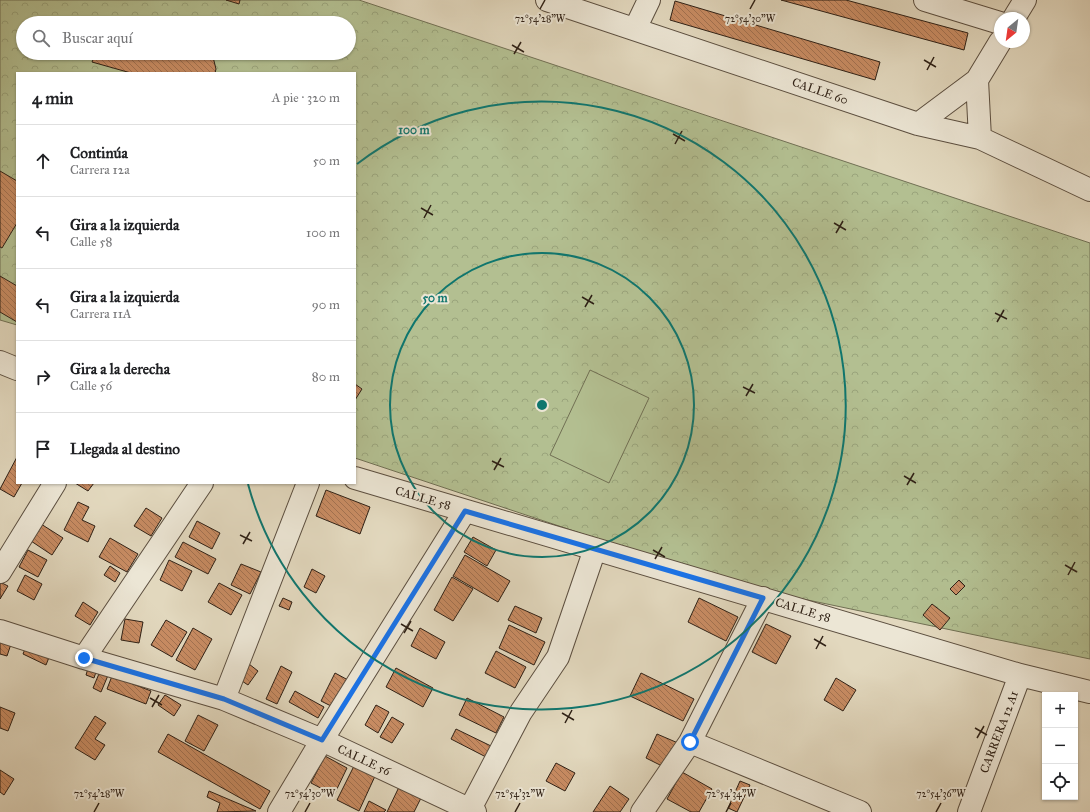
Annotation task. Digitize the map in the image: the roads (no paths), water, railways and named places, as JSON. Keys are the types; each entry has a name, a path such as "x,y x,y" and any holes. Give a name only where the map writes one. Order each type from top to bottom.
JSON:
{"street":[{"name":"CALLE 60","path":"547,0 918,124 980,138 1090,190"},
{"path":"635,29 648,0"},
{"path":"925,0 994,22"},
{"path":"1018,12 1025,0"},
{"path":"918,124 977,80 996,48"},
{"path":"977,80 980,138"},
{"path":"0,362 16,368"},
{"name":"CALLE 58","path":"356,478 1020,675 1090,692"},
{"path":"0,572 53,484"},
{"path":"84,658 201,484"},
{"path":"224,699 308,484"},
{"path":"279,812 322,740 465,511"},
{"path":"472,811 521,712 558,657 594,549"},
{"path":"642,812 690,742 763,598"},
{"name":"CALLE 56","path":"0,631 84,658 224,699 322,740 472,811"},
{"name":"CARRERA 12 A1","path":"969,812 1020,675"},
{"path":"690,742 860,812"}]}
